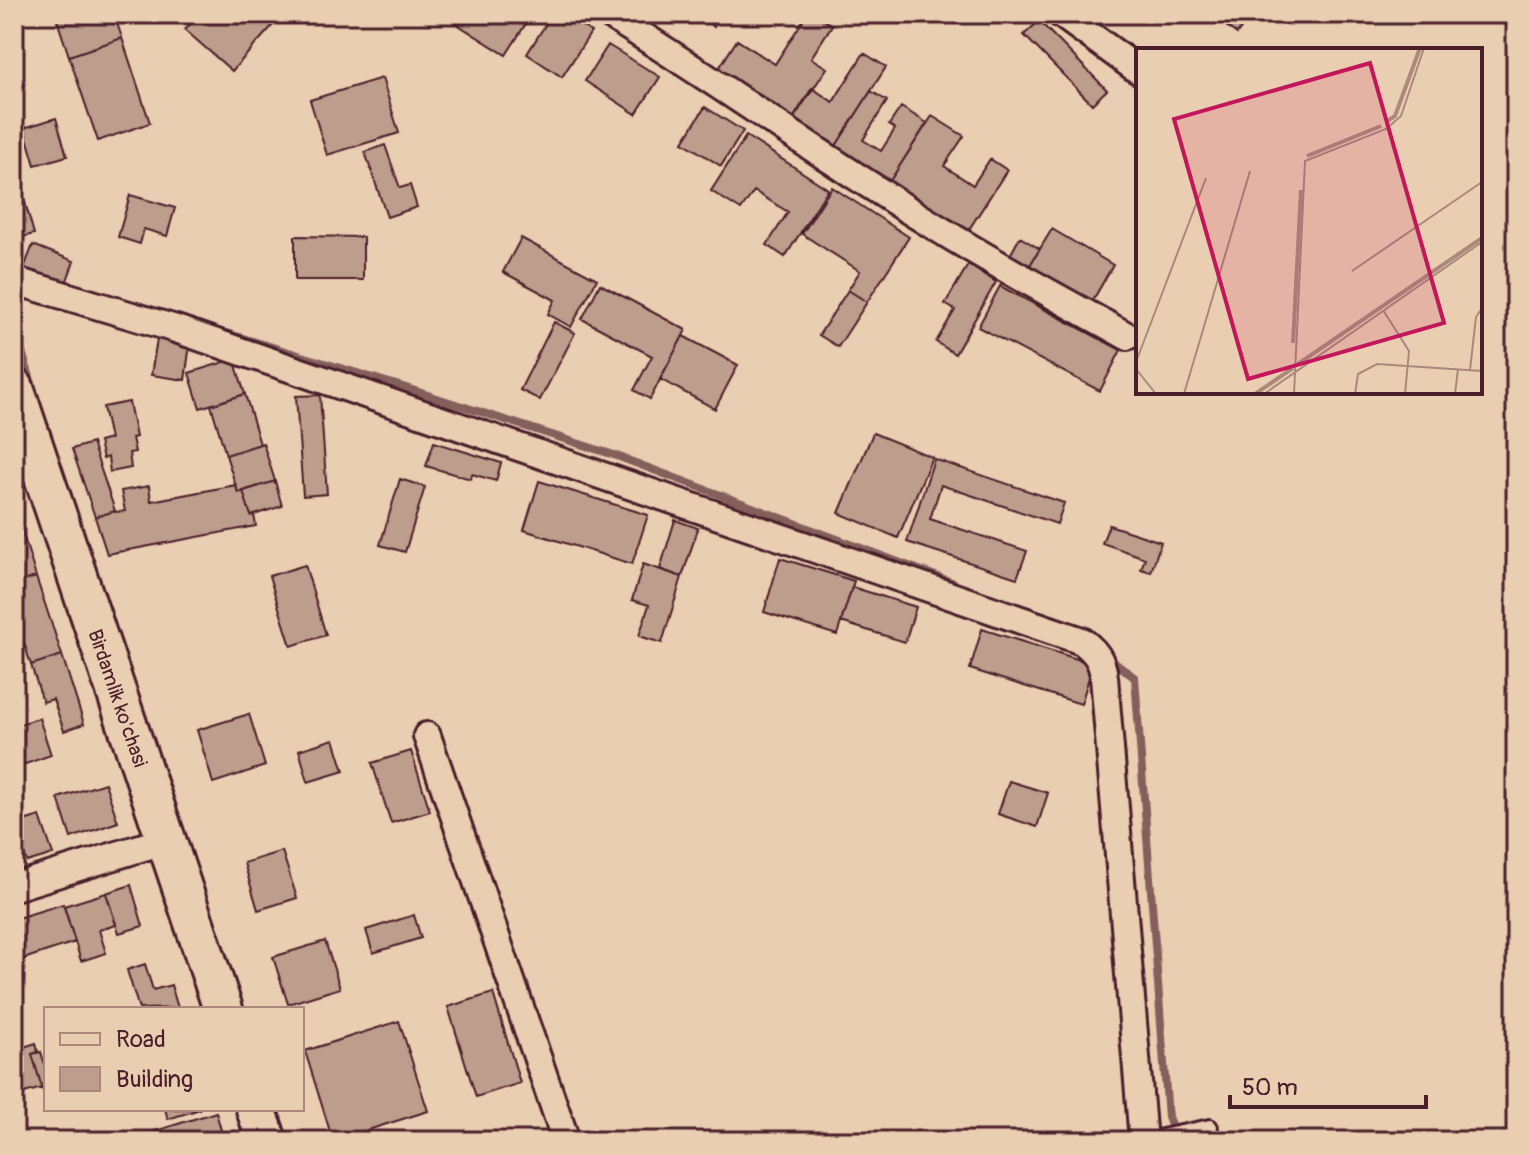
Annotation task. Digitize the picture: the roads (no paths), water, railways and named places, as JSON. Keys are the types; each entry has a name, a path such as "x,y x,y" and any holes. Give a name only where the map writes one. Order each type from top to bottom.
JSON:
{"street":[{"path":"608,14 1000,267 1127,336"},
{"path":"1061,14 1136,69"},
{"path":"18,282 176,329 1082,641 1094,650 1102,662 1104,677 1143,1141"},
{"name":"Birdamlik ko'chasi","path":"14,388 222,1007"},
{"path":"427,736 566,1141"},
{"path":"14,887 166,840"},
{"path":"257,1111 267,1141"}],"lane":[{"path":"1143,1141 1210,1127"}],"waterway":[{"path":"14,327 34,390"},
{"path":"226,333 614,455 954,583"},
{"path":"1106,655 1135,678 1168,1117 1175,1136"}]}
